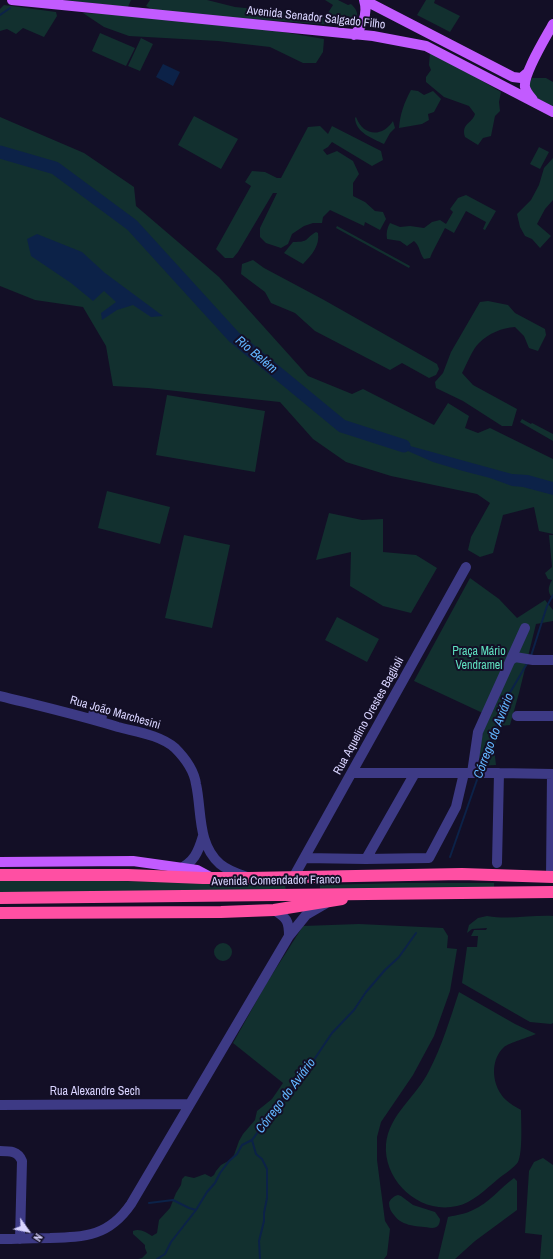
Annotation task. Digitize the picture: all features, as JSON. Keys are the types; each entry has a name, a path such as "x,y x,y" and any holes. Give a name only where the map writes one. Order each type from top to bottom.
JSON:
{"highway":[{"name":"Avenida Comendador Franco","path":"0,875 128,874 212,878 293,878 451,874 552,877"},
{"name":"Avenida Comendador Franco","path":"0,898 553,892"},
{"path":"0,913 186,913 274,910 328,902 366,894"},
{"path":"168,896 215,904 232,911"}],"main road":[{"name":"Avenida Senador Salgado Filho","path":"12,0 379,37 426,46 553,112"},
{"path":"354,35 361,28 365,18 366,9 364,0"},
{"path":"364,0 513,77 521,78 527,73"},
{"path":"534,102 527,93 525,85 527,73 553,24"},
{"name":"Avenida Comendador Franco","path":"0,862 133,862 184,867 197,870 212,878"}],"street":[{"name":"Rua Aquelino Orestes Baglioli","path":"293,878 466,567"},
{"path":"304,858 429,858 456,807 471,773 478,732 525,628"},
{"path":"511,660 515,657 553,660"},
{"name":"Rua João Marchesini","path":"0,696 97,720 152,736 169,744 187,760 192,771 196,784 203,836 208,849 219,864 249,878"},
{"path":"97,720 99,708"},
{"path":"517,716 553,716"},
{"path":"352,773 553,774 552,877"},
{"path":"366,859 415,773"},
{"path":"496,773 497,863"},
{"name":"Rua João Marchesini","path":"168,876 184,867 192,860 199,850 203,836"},
{"path":"0,1239 83,1236 101,1231 116,1222 131,1204 289,936 306,915 328,902"},
{"path":"274,910 283,916 287,921 289,936"},
{"name":"Rua Alexandre Sech","path":"0,1105 190,1104"},
{"path":"0,1152 13,1152 18,1154 22,1165 20,1239"}],"green space":[{"path":"64,0 131,0 128,7"},
{"path":"150,0 207,0 235,7 326,16 333,5 325,0 338,0 348,5 351,4 354,7 357,14 357,19 348,26 223,17 153,10 146,6"},
{"path":"426,0 435,0 434,3 460,16 450,32 417,15"},
{"path":"4,5 56,12 57,16 44,37 23,28 16,34 7,29 0,31 0,9"},
{"path":"83,13 110,14 271,30 324,39 323,52 316,63 303,63 270,47 218,41 129,36 104,27"},
{"path":"100,33 135,48 126,66 92,51"},
{"path":"141,38 153,44 140,71 128,66"},
{"path":"430,53 455,65 501,92 499,102 500,111 495,116 491,136 483,138 478,145 465,137 464,129 475,114 469,106 444,97 426,82 426,77 431,70 429,65"},
{"path":"532,78 546,78 553,82 553,107 534,97 528,85"},
{"path":"411,90 418,91 424,95 433,91 441,99 434,112 428,114 429,120 422,124 399,128 400,118 406,99"},
{"path":"194,116 238,139 221,169 178,145"},
{"path":"0,117 84,153 134,187 136,206 219,277 308,376 352,394 363,389 434,425 448,403 469,416 465,428 478,433 490,428 553,459 553,534 539,531 534,507 503,515 493,553 480,557 468,550 471,537 490,503 477,494 391,476 346,462 313,439 280,402 148,388 113,386 106,346 83,307 35,300 0,286"},
{"path":"356,117 363,128 368,131 378,132 384,130 393,121 395,128 390,133 384,144 361,131 356,123"},
{"path":"320,126 328,134 332,126 381,151 383,160 372,166 332,142 323,150 327,155 337,151 353,161 359,174 353,183 353,196 365,202 375,211 383,212 386,219 380,230 365,222 364,226 330,210 323,217 322,223 313,223 304,226 292,234 288,244 281,248 266,243 260,237 260,228 277,193 273,193 238,252 233,258 225,258 216,249 251,186 245,182 252,171 265,172 277,178 281,178 308,127"},
{"path":"539,147 549,152 540,169 530,164"},
{"path":"553,158 553,200 545,209 537,224 551,236 540,248 532,239 525,236 520,227 517,214 531,200 539,185 544,168"},
{"path":"466,195 496,211 485,230 483,229 486,222 466,211 454,233 445,228 430,258 424,259 414,241 407,246 400,241 387,239 387,231 390,223 400,227 410,226 424,228 432,222 440,220 446,224 453,212 450,209 458,198"},
{"path":"337,226 410,266 409,268 336,228"},
{"path":"316,232 318,233 317,246 303,264 284,253 293,242 305,241"},
{"path":"253,260 264,268 437,364 439,369 436,375 429,378 402,363 390,370 315,331 295,313 271,303 265,292 241,274 242,264"},
{"path":"488,301 508,305 515,313 545,329 546,335 538,351 529,348 524,336 515,327 491,334 477,345 462,373 473,385 517,409 512,426 502,426 463,401 436,388 435,382 443,373 451,352 480,302"},
{"path":"167,395 265,411 255,472 156,455"},
{"path":"522,419 553,434 553,441 520,422"},
{"path":"107,491 170,507 160,544 98,528"},
{"path":"329,513 362,520 383,519 383,552 416,555 437,568 411,613 383,606 350,586 351,552 316,560"},
{"path":"184,535 230,545 212,628 165,618"},
{"path":"549,535 553,535 553,599 549,590 552,580 548,579 545,573 552,567"},
{"name":"Praça Mário Vendramel","path":"470,578 499,599 517,618 545,600 553,610 553,621 536,624 510,725 500,726 494,748 496,765 475,766 487,715 414,681"},
{"path":"337,617 379,639 367,662 325,640"},
{"path":"0,881 119,881 285,884 286,892 0,892"},
{"path":"494,883 494,887 320,891 320,885"},
{"path":"487,916 504,918 553,916 553,1023 530,1022 462,983 467,947 477,947 478,936 471,936 474,930 486,930 487,928 472,929 467,933 469,925 478,918"},
{"path":"359,924 443,928 448,936 447,948 457,949 450,991 434,1036 413,1075 381,1122 377,1137 377,1160 385,1221 390,1229 387,1255 384,1259 138,1259 142,1258 147,1253 145,1245 133,1234 133,1231 141,1230 152,1236 157,1233 159,1220 170,1208 181,1185 182,1179 185,1176 194,1178 205,1174 211,1177 221,1165 230,1160 234,1155 243,1134 255,1120 257,1111 272,1099 283,1083 233,1043 266,984 303,926"},
{"path":"223,943 229,946 232,952 229,958 223,961 217,958 214,952 217,946"},
{"path":"459,992 515,1024 536,1034 504,1047 499,1053 494,1066 495,1081 501,1095 509,1103 521,1110 521,1144 518,1162 512,1169 468,1202 457,1206 443,1207 430,1205 417,1200 406,1192 397,1182 391,1171 387,1158 386,1144 392,1123 418,1089 434,1062 446,1032"},
{"path":"543,1158 553,1165 553,1259 540,1259 542,1235 525,1233 529,1171 534,1162"},
{"path":"514,1178 517,1181 517,1210 475,1241 455,1259 438,1259 448,1217 479,1207"},
{"path":"398,1195 413,1205 435,1212 440,1219 440,1223 436,1227 432,1228 401,1222 397,1219 389,1207 390,1200"}],"water":[{"path":"163,64 180,72 173,86 156,77"},
{"path":"37,234 82,252 105,273 163,316 151,317 133,305 117,310 102,320 101,313 116,302 104,291 93,301 71,283 31,256 27,239"},
{"path":"381,438 512,474 528,475 553,482 553,495 523,487 512,486 490,478 433,462"}],"waterway":[{"path":"0,15 10,8"},
{"name":"Rio Belém","path":"0,152 55,168 132,225 234,337 342,426 404,446"},
{"name":"Córrego do Aviário","path":"531,656 547,606 553,595"},
{"name":"Córrego do Aviário","path":"481,769 505,701 528,662"},
{"name":"Córrego do Aviário","path":"450,857 478,777"},
{"name":"Córrego do Aviário","path":"157,1259 165,1254 171,1242 196,1210 229,1161 237,1154 242,1145 252,1140 281,1100 303,1076 332,1033 354,1010 366,992 385,970 399,957 416,933"},
{"path":"252,1140 256,1154 262,1159 267,1169 267,1198 264,1221 259,1241 260,1259"},
{"path":"149,1203 173,1200 196,1210"}]}
